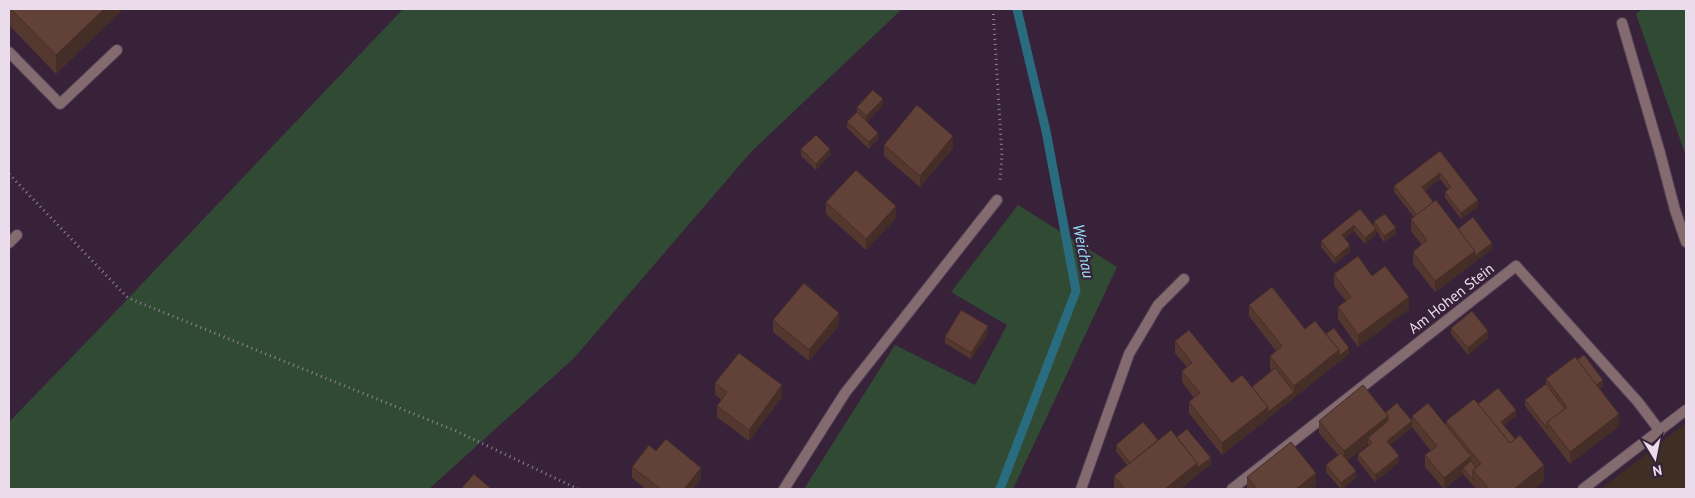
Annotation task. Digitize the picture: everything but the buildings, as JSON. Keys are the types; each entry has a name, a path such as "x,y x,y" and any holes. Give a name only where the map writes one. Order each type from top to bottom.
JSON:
{"street":[{"path":"1622,23 1675,210 1686,242"},
{"path":"9,52 60,104 118,50"},
{"path":"784,489 845,393 997,200"},
{"name":"Am Hohen Stein","path":"1232,489 1516,266 1638,402 1660,430"},
{"path":"1081,489 1129,354 1158,306 1184,279"},
{"path":"1583,489 1686,410"}],"path":[{"path":"993,9 1002,156 997,200"},
{"path":"9,174 128,298 456,431 578,489"}],"shaded area":[{"path":"1686,423 1686,489 1601,489"}],"green space":[{"path":"403,9 902,9 751,152 574,358 429,489 9,489 9,422"},
{"path":"1643,9 1686,9 1686,156 1636,14"},
{"path":"1018,205 1117,267 1013,489 804,489 895,345 975,385 1007,325 951,292"}],"waterway":[{"name":"Weichau","path":"1000,489 1076,291 1046,131 1017,9"}]}
